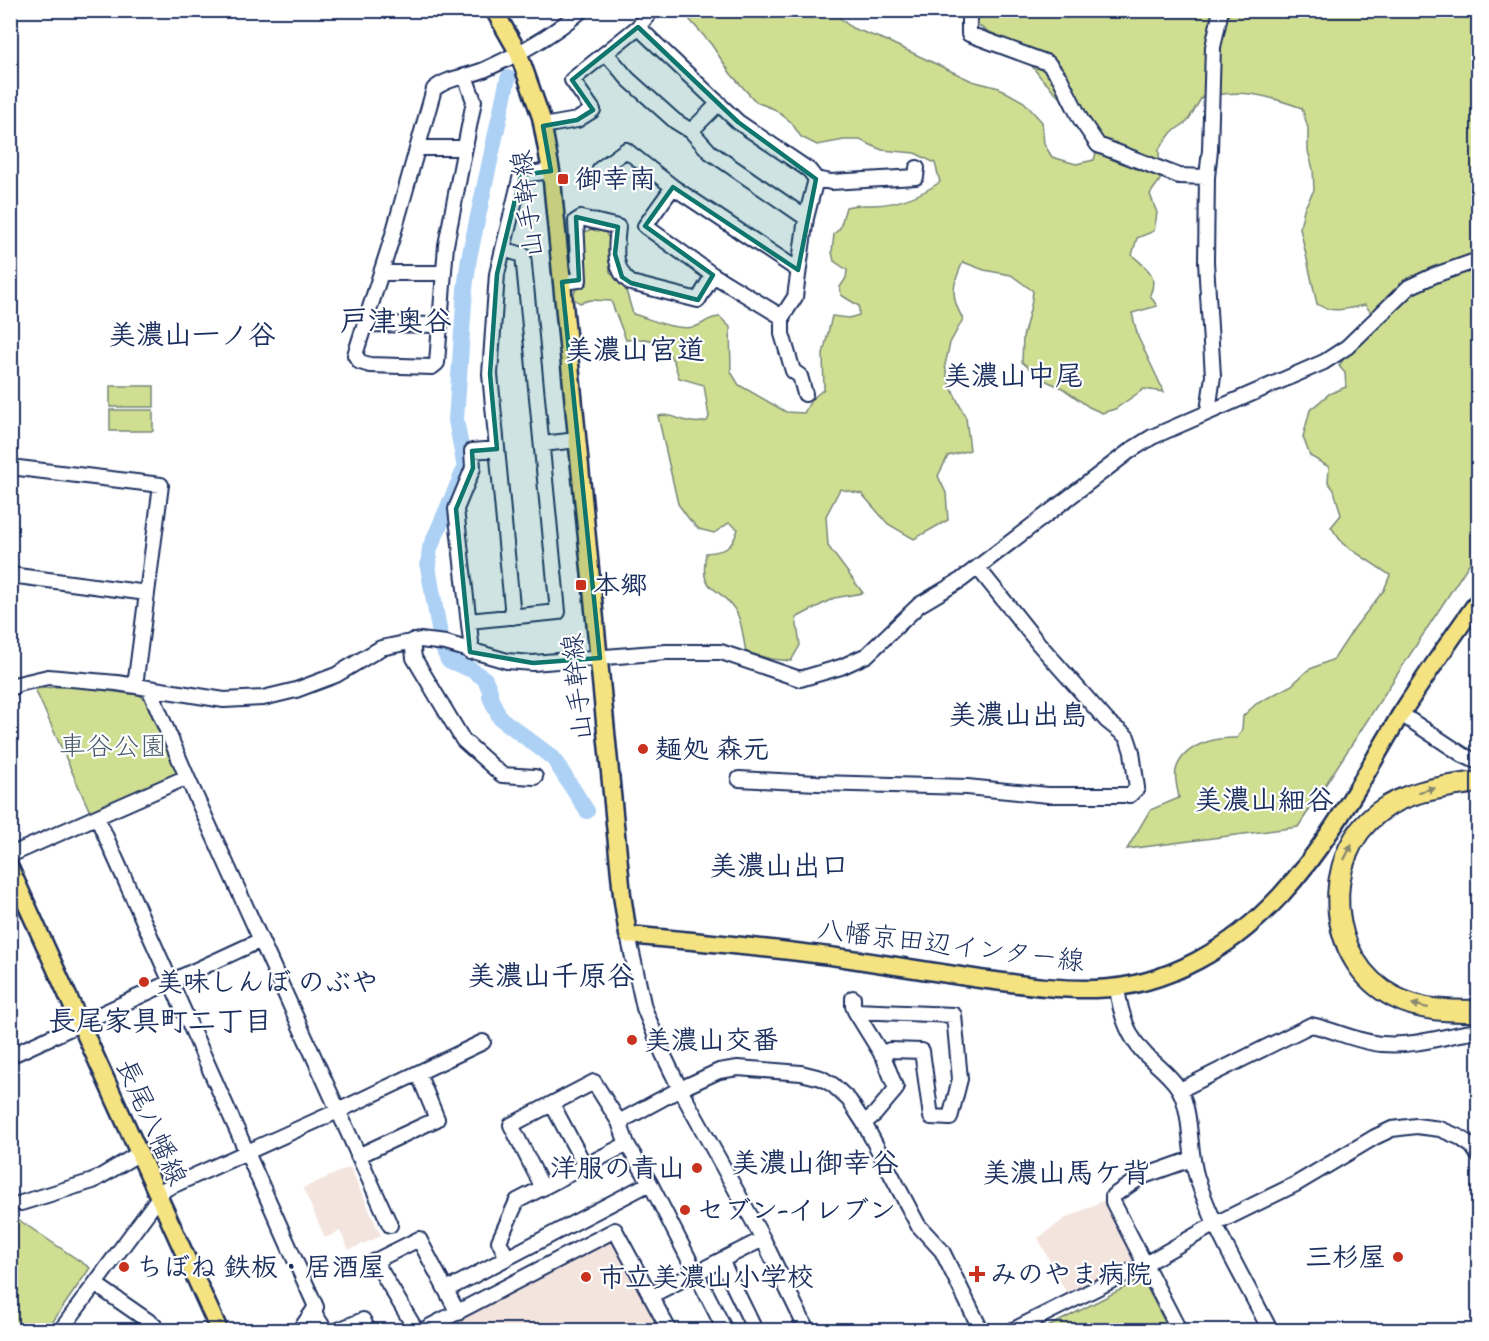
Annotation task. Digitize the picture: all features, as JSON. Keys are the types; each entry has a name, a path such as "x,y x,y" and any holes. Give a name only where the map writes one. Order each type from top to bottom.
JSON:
{"highway":[{"path":"1478,1011 1439,1011 1414,1005 1392,996 1373,982 1358,964 1348,945 1341,927 1338,904 1343,861 1353,841 1379,812 1420,791 1479,782"}],"main road":[{"name":"山手幹線","path":"494,10 519,51 543,126 551,171 622,895 628,935"},
{"name":"八幡京田辺インター線","path":"628,935 742,945 839,957 1040,987 1096,989 1117,987 1167,975 1225,945 1255,921 1295,879 1341,815 1401,714 1477,606"},
{"name":"長尾八幡線","path":"10,868 219,1330"}],"street":[{"path":"465,76 474,101 446,245 437,363 432,367 370,365 360,362 355,354 434,89 440,84 465,76 484,70 562,25 582,10"},
{"path":"543,126 577,120 593,110 572,80 638,27 652,10"},
{"path":"969,10 969,34 1048,63 1060,78 1081,120 1098,145 1179,176 1206,177"},
{"path":"1208,411 1213,376 1206,272 1206,177 1210,150 1213,47 1221,10"},
{"path":"638,27 738,122 809,170 816,178 831,182 916,177 917,168"},
{"path":"606,53 628,79 675,121 691,131 710,152 806,218"},
{"path":"691,131 719,103"},
{"path":"418,148 465,148"},
{"path":"600,169 626,150 673,187 798,270"},
{"path":"513,616 489,374 497,274 521,175 551,171"},
{"path":"805,394 800,376 793,370 782,334 782,317 795,297 806,218 816,178"},
{"path":"673,187 645,226 713,275 782,317"},
{"path":"562,282 579,280 576,221 581,218 618,227 615,254 622,277 631,283 698,300 713,275"},
{"path":"469,621 558,612 523,255 503,249"},
{"path":"10,688 48,677 135,686 224,700 263,698 296,690 336,675 381,648 412,641 431,640 507,661 533,663 666,652 721,652 800,679 810,677 842,667 867,655 919,604 978,568 1131,450 1152,437 1208,411 1324,362 1347,347 1408,287 1435,274 1479,260"},
{"path":"381,273 444,273"},
{"path":"365,324 440,325"},
{"path":"543,444 577,440"},
{"path":"470,651 469,621 456,509 473,468 472,452 497,449"},
{"path":"10,467 161,485 135,686"},
{"path":"739,779 967,786 1048,795 1130,795 1137,788 1132,752 1127,737 1107,721 1038,643 978,568"},
{"path":"10,575 147,593"},
{"path":"412,641 414,657 463,740 502,775 535,777"},
{"path":"149,688 390,1225"},
{"path":"1401,714 1463,755 1479,762"},
{"path":"10,855 187,777"},
{"path":"97,818 325,1330"},
{"name":"山手幹線","path":"628,935 644,1008 680,1089 763,1239 807,1330"},
{"path":"10,1056 261,940"},
{"path":"1117,987 1122,1014 1133,1038 1180,1090 1192,1159 1200,1185 1215,1224 1270,1330"},
{"path":"864,1123 896,1089 881,1054 854,1004 954,1015 960,1080 950,1118 931,1117 922,1051 890,1050 881,1054"},
{"path":"1180,1090 1311,1025 1362,1041 1398,1045 1422,1043 1479,1031"},
{"path":"61,1330 165,1189 483,1042"},
{"path":"619,1122 719,1071 738,1068 801,1073 821,1078 833,1085 849,1100 864,1123 918,1225 942,1251 981,1330"},
{"path":"358,1156 437,1119 418,1073"},
{"path":"543,1188 511,1125 594,1082 619,1122 627,1144 650,1183 725,1330"},
{"path":"552,1104 585,1166"},
{"path":"1013,1330 1145,1264 1215,1224 1296,1184 1392,1129 1416,1126 1440,1129 1476,1146"},
{"path":"507,1258 499,1241 517,1201 627,1144"},
{"path":"21,1203 93,1181 138,1154"},
{"path":"1179,1330 1113,1202 1113,1196 1141,1177 1192,1159"},
{"path":"446,1290 650,1183"},
{"path":"423,1330 452,1321 615,1230 669,1330"},
{"path":"416,1330 375,1261 419,1239 446,1290 452,1321"},
{"path":"650,1296 763,1239"},
{"path":"720,1260 755,1330"},
{"path":"95,1284 154,1325"},
{"path":"302,1329 315,1309"},
{"path":"338,1330 363,1320 368,1330"}],"highlighted area":[{"path":"638,27 738,122 816,179 798,270 673,187 645,226 713,275 698,300 631,283 622,277 615,254 618,227 576,217 579,280 562,282 600,658 533,663 470,652 456,509 473,468 472,451 497,449 490,374 497,274 521,175 551,171 543,126 577,120 593,110 572,80"}],"shaded area":[{"path":"350,1167 381,1236 349,1250 340,1231 325,1238 303,1188"},
{"path":"1105,1200 1134,1256 1132,1261 1066,1292 1038,1238 1066,1218"},
{"name":"市立美濃山小学校","path":"614,1236 664,1330 456,1330 451,1321"}],"green space":[{"path":"682,11 838,11 841,19 852,28 885,40 972,81 999,88 1024,102 1042,122 1044,144 1052,157 1076,164 1094,160 1096,153 1060,97 1041,78 1014,42 978,25 976,11 1478,11 1478,550 1298,827 1127,849 1150,810 1179,798 1176,770 1185,754 1209,741 1237,738 1242,729 1243,716 1256,704 1292,685 1308,670 1334,659 1384,590 1390,575 1343,544 1331,527 1341,515 1334,490 1328,482 1329,467 1310,456 1303,437 1310,410 1329,394 1346,387 1345,373 1339,366 1350,349 1379,322 1365,305 1334,310 1317,304 1300,228 1304,209 1314,190 1313,169 1308,151 1308,128 1302,108 1253,94 1229,93 1202,97 1187,122 1172,132 1159,149 1160,180 1150,194 1157,213 1154,231 1137,238 1132,255 1150,272 1153,282 1150,295 1157,306 1132,313 1138,337 1164,392 1144,389 1115,409 1102,413 1089,407 1062,388 1042,379 1022,362 1023,337 1033,291 1011,275 984,270 963,262 955,284 954,297 963,319 950,343 945,365 948,381 966,418 970,450 948,456 938,476 946,493 948,520 914,539 888,524 862,494 840,489 826,516 828,546 863,593 834,598 796,618 800,645 791,661 771,659 746,652 736,612 726,599 706,581 706,553 719,551 731,545 738,529 729,523 714,533 699,529 678,504 658,416 670,416 693,422 707,421 709,417 704,385 679,378 674,362 662,343 645,339 626,340 611,301 590,300 580,303 572,298 576,289 587,283 581,234 591,229 605,232 609,239 610,272 625,287 633,314 671,326 687,328 720,317 730,327 731,372 739,385 786,412 804,413 811,400 824,389 823,354 832,316 849,318 859,315 859,306 841,295 840,287 846,278 847,270 834,261 832,252 834,234 840,228 846,207 901,201 940,182 935,163 915,153 882,150 860,140 844,140 817,145 801,137 791,122 774,109 756,102"},
{"path":"110,386 154,386 154,407 110,407"},
{"path":"110,410 153,410 153,431 110,431"},
{"name":"車谷公園","path":"78,687 139,695 144,698 176,771 175,775 90,812 35,689"},
{"path":"10,1214 90,1268 47,1330 11,1330"},
{"path":"1139,1280 1144,1282 1169,1330 1042,1330"}],"waterway":[{"path":"508,78 469,258 465,289 456,420 465,468 430,548 428,567 442,646 448,660 472,670 485,679 500,718 553,758 587,811"}],"place":[{"name":"御幸南","path":"563,179"},
{"name":"本郷","path":"581,585"},
{"name":"麺処 森元","path":"643,749"},
{"name":"美味しんぼ のぶや","path":"144,982"},
{"name":"美濃山交番","path":"632,1040"},
{"name":"洋服の青山","path":"697,1168"},
{"name":"セブン-イレブン","path":"685,1210"},
{"name":"三杉屋","path":"1398,1257"},
{"name":"ちぼね 鉄板・居酒屋","path":"124,1267"},
{"name":"みのやま病院","path":"977,1274"},
{"name":"市立美濃山小学校","path":"586,1277"}],"district":[{"name":"戸津奥谷","path":"396,320"},
{"name":"美濃山一ノ谷","path":"192,334"},
{"name":"美濃山宮道","path":"635,349"},
{"name":"美濃山中尾","path":"1013,375"},
{"name":"美濃山出島","path":"1018,714"},
{"name":"美濃山細谷","path":"1264,799"},
{"name":"美濃山出口","path":"779,865"},
{"name":"美濃山千原谷","path":"551,975"},
{"name":"長尾家具町二丁目","path":"160,1020"},
{"name":"美濃山御幸谷","path":"815,1162"},
{"name":"美濃山馬ケ背","path":"1066,1172"}]}
